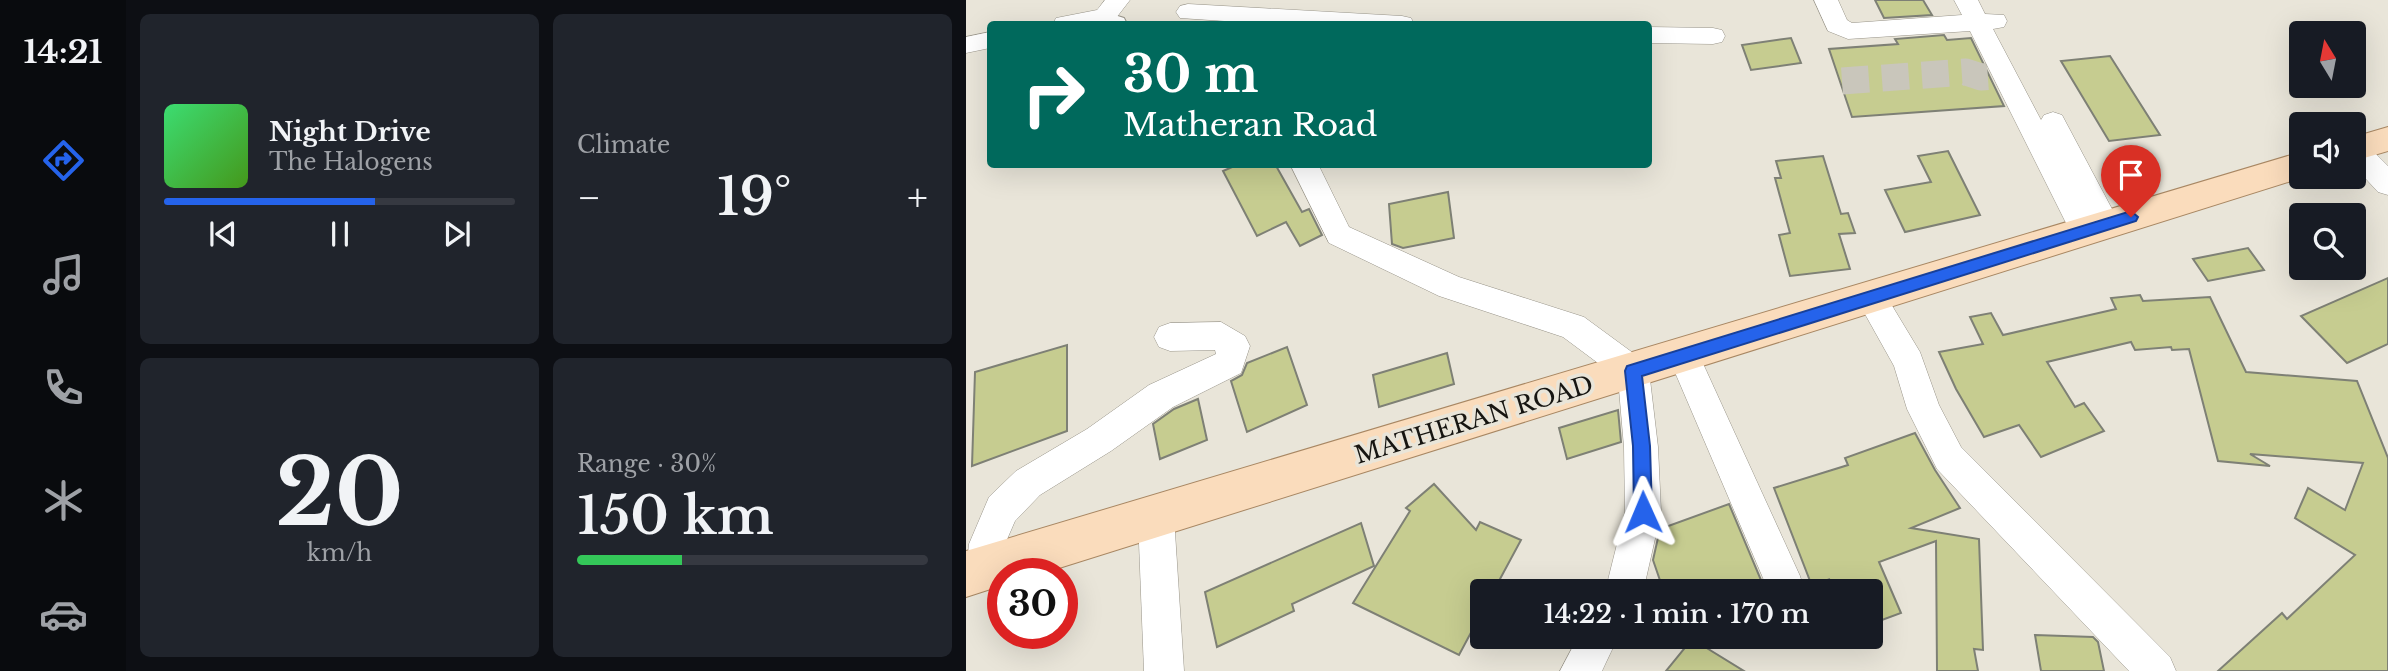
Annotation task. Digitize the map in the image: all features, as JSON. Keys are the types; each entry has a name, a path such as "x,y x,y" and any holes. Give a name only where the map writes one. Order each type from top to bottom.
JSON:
{"main road":[{"path":"2366,145 2388,139"},
{"name":"MATHERAN ROAD","path":"974,571 1684,356 2289,169"}],"street":[{"path":"1826,0 1837,25 1848,31 1983,11"},
{"path":"1983,11 1997,70 2095,227"},
{"path":"1983,11 2095,227"},
{"path":"1188,12 1348,21"},
{"path":"1080,21 1114,14"},
{"path":"1652,35 1713,36"},
{"path":"966,45 987,41"},
{"path":"2366,161 2388,184"},
{"path":"1306,168 1339,235 1450,288 1573,327 1633,371 1641,446 1643,512 1627,579"},
{"path":"1871,298 1909,362 1924,409 1949,458 2156,671"},
{"path":"974,571 1002,509 1028,483 1099,440 1161,396 1230,363 1234,346 1221,336 1170,337"},
{"path":"1684,356 1783,579"},
{"path":"1156,517 1164,671"},
{"path":"1580,671 1592,649"}],"building":[{"path":"1875,0 1923,0 1932,15 1884,18"},
{"path":"1944,35 1947,40 1971,38 2004,106 1852,117 1829,49 1898,44 1895,39"},
{"path":"1791,38 1801,63 1751,70 1742,45"},
{"path":"2110,56 2160,135 2109,141 2061,61"},
{"path":"1948,151 1980,215 1905,232 1885,190 1931,182 1918,156"},
{"path":"1823,156 1841,214 1848,213 1855,233 1839,234 1850,269 1790,276 1779,235 1790,233 1775,178 1781,178 1776,161"},
{"path":"1230,168 1277,168 1302,212 1309,209 1322,235 1300,246 1286,222 1257,236 1223,171"},
{"path":"1448,192 1454,238 1403,248 1392,244 1389,204"},
{"path":"2248,248 2264,270 2208,281 2193,259"},
{"path":"2388,278 2388,344 2347,363 2301,316"},
{"path":"2140,295 2143,301 2210,297 2246,372 2357,381 2388,458 2388,671 2218,671 2282,613 2287,619 2355,555 2295,518 2308,488 2345,510 2363,463 2250,454 2270,466 2218,461 2189,349 2172,350 2171,347 2135,350 2131,342 2047,362 2075,407 2084,403 2104,431 2041,457 2019,425 1984,437 1956,389 1939,352 1983,344 1970,317 1991,313 2003,335 2116,309 2111,298"},
{"path":"1067,345 1067,431 972,466 975,372"},
{"path":"1287,347 1307,405 1247,432 1231,381 1242,375 1247,363"},
{"path":"1447,353 1454,384 1379,407 1373,375"},
{"path":"1198,399 1207,440 1160,459 1153,424 1174,409"},
{"path":"1618,410 1621,442 1567,459 1559,428"},
{"path":"1915,433 1960,508 1911,528 1979,539 1983,650 1974,649 1978,671 1937,671 1936,541 1879,562 1901,613 1883,620 1883,579 1809,579 1774,488 1848,465 1845,458"},
{"path":"1434,484 1476,530 1480,522 1521,540 1500,579 1470,579 1470,634 1459,655 1353,603 1410,511 1406,508"},
{"path":"1729,504 1761,579 1660,579 1653,560 1660,529"},
{"path":"1361,523 1374,566 1292,604 1294,611 1217,647 1205,592"},
{"path":"2035,635 2093,637 2098,642 2104,671 2041,671"},
{"path":"1684,649 1708,649 1744,671 1666,671"}],"tunnel":[{"path":"1842,81 1966,72 1981,77 1995,76"}],"route":[{"path":"1643,512 1641,446 1633,371 2131,217"}]}
